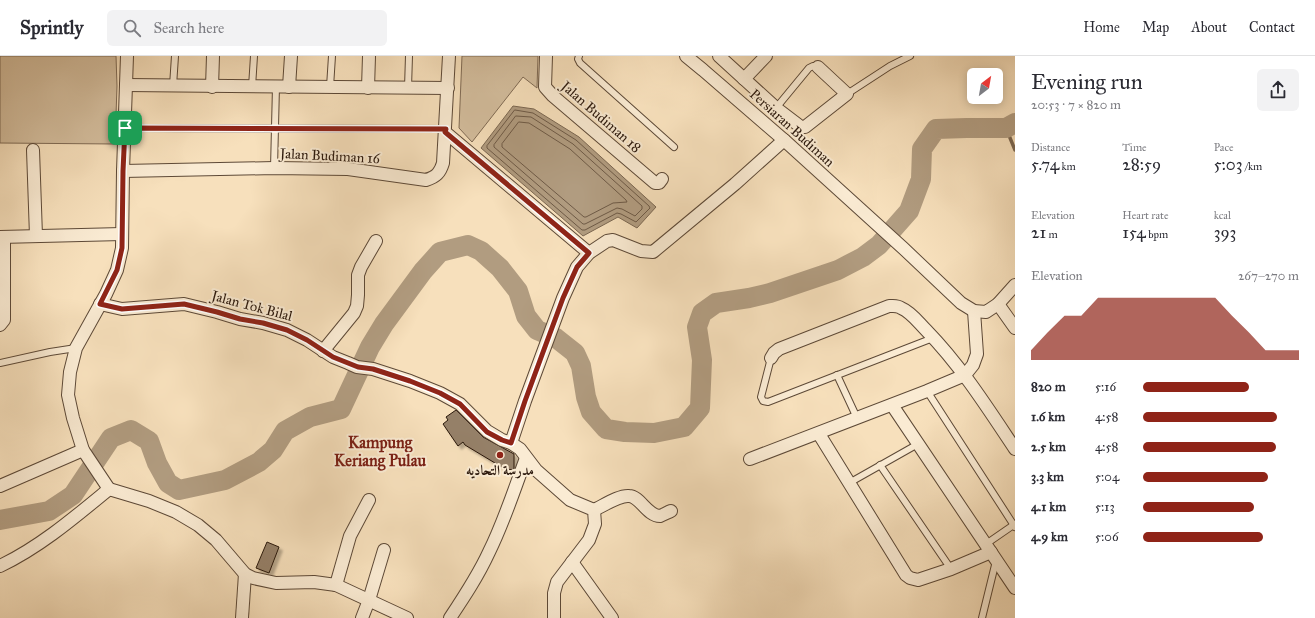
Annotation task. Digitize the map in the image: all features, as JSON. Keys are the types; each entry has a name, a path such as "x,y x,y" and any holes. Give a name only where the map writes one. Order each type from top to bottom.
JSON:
{"street":[{"path":"127,56 122,248 117,270 76,348 70,372 68,395 73,418 83,450 107,486 176,512 198,525 216,540 245,574 253,578 276,583 314,582 336,585 407,618"},
{"path":"212,87 213,56"},
{"path":"289,87 291,56"},
{"path":"368,88 370,56"},
{"name":"Jalan Budiman 16","path":"123,171 274,168 348,169 426,180 434,178 442,167 449,56"},
{"name":"Jalan Budiman 18","path":"546,56 545,87 549,92 655,183 659,183 662,179"},
{"name":"Persiaran Budiman","path":"686,56 784,140 961,302 974,311"},
{"path":"719,56 776,108 801,127 805,127 847,94 818,67"},
{"path":"744,80 766,56"},
{"path":"126,85 448,88"},
{"path":"445,131 589,253"},
{"path":"671,511 660,516 652,514 635,498 629,496 621,497 594,510 570,500 536,470 520,449 511,443 563,298 577,267 589,253 607,241 612,240 641,251 653,252 735,184 784,140"},
{"path":"34,150 36,236"},
{"path":"0,325 4,320 2,237 122,234"},
{"path":"324,351 354,313 357,306 358,275 376,241"},
{"path":"750,459 819,434 965,375 973,365 977,354 974,311 986,312 998,304 1015,285"},
{"name":"Jalan Tok Bilal","path":"100,304 122,309 184,304 287,330 307,340 333,357 358,367 373,369 410,381 454,400 460,404 487,432 511,443"},
{"path":"998,304 1015,328"},
{"path":"771,358 779,349 889,306 894,305 901,307 934,338 965,375 1015,450"},
{"path":"892,404 1015,588"},
{"path":"819,434 906,575 910,578 918,580 951,570 991,552"},
{"path":"0,486 83,450"},
{"path":"450,618 490,552 526,458"},
{"path":"0,566 13,560 50,536 107,486"},
{"path":"336,585 350,536 369,500"},
{"path":"554,618 554,593 557,582 589,540 595,524 594,510"},
{"path":"362,618 384,550"},
{"path":"572,562 612,618"},
{"path":"242,618 245,574"}],"lane":[{"path":"173,86 174,56"},
{"path":"252,87 254,56"},
{"path":"330,88 332,56"},
{"path":"408,88 409,56"},
{"path":"579,56 578,59 580,63 674,147"},
{"path":"847,94 890,66 910,56"},
{"path":"776,108 809,68 813,66 818,67"},
{"path":"274,168 276,86"},
{"path":"125,128 445,131"},
{"path":"771,358 762,389 761,397 763,402 768,402 934,338"},
{"path":"0,363 76,348"},
{"path":"837,375 857,418"},
{"path":"927,391 1015,526 991,552 983,615 988,618"},
{"path":"849,483 918,444"},
{"path":"880,465 951,570"}],"shaded area":[{"path":"0,56 116,56 117,86 115,144 0,143"},
{"path":"462,56 538,56 537,88 523,77 472,142 459,128"}],"water":[{"path":"513,106 534,109 579,137 656,207 637,228 618,217 583,236 481,148"}],"building":[{"path":"456,410 483,437 514,454 514,470 505,469 465,445 463,442 458,446 443,424 448,420 446,417"},
{"path":"267,542 279,547 269,573 256,568"}],"waterway":[{"path":"0,520 49,511 73,495 111,438 131,430 149,441 157,463 168,483 179,490 225,480 259,462 273,450 285,431 310,417 341,409 370,347 384,324 423,271 440,252 468,245 481,251 500,268 518,291 526,316 537,330 556,338 575,353 581,366 586,397 591,412 606,429 625,432 654,433 684,427 700,408 702,360 697,327 702,313 716,303 770,293 838,270 863,257 879,245 909,211 921,179 922,149 936,129 1006,128 1015,123"},
{"path":"1006,128 1015,150"}],"place":[{"name":"مدرسة التحاديه","path":"500,455"}],"district":[{"name":"Kampung Keriang Pulau","path":"380,451"}],"route":[{"path":"125,128 446,129 445,132 589,253 577,267 563,298 511,443 487,432 460,404 440,393 410,381 373,369 358,367 333,357 307,340 287,330 184,304 122,309 100,304 117,270 122,248 125,128"}]}
